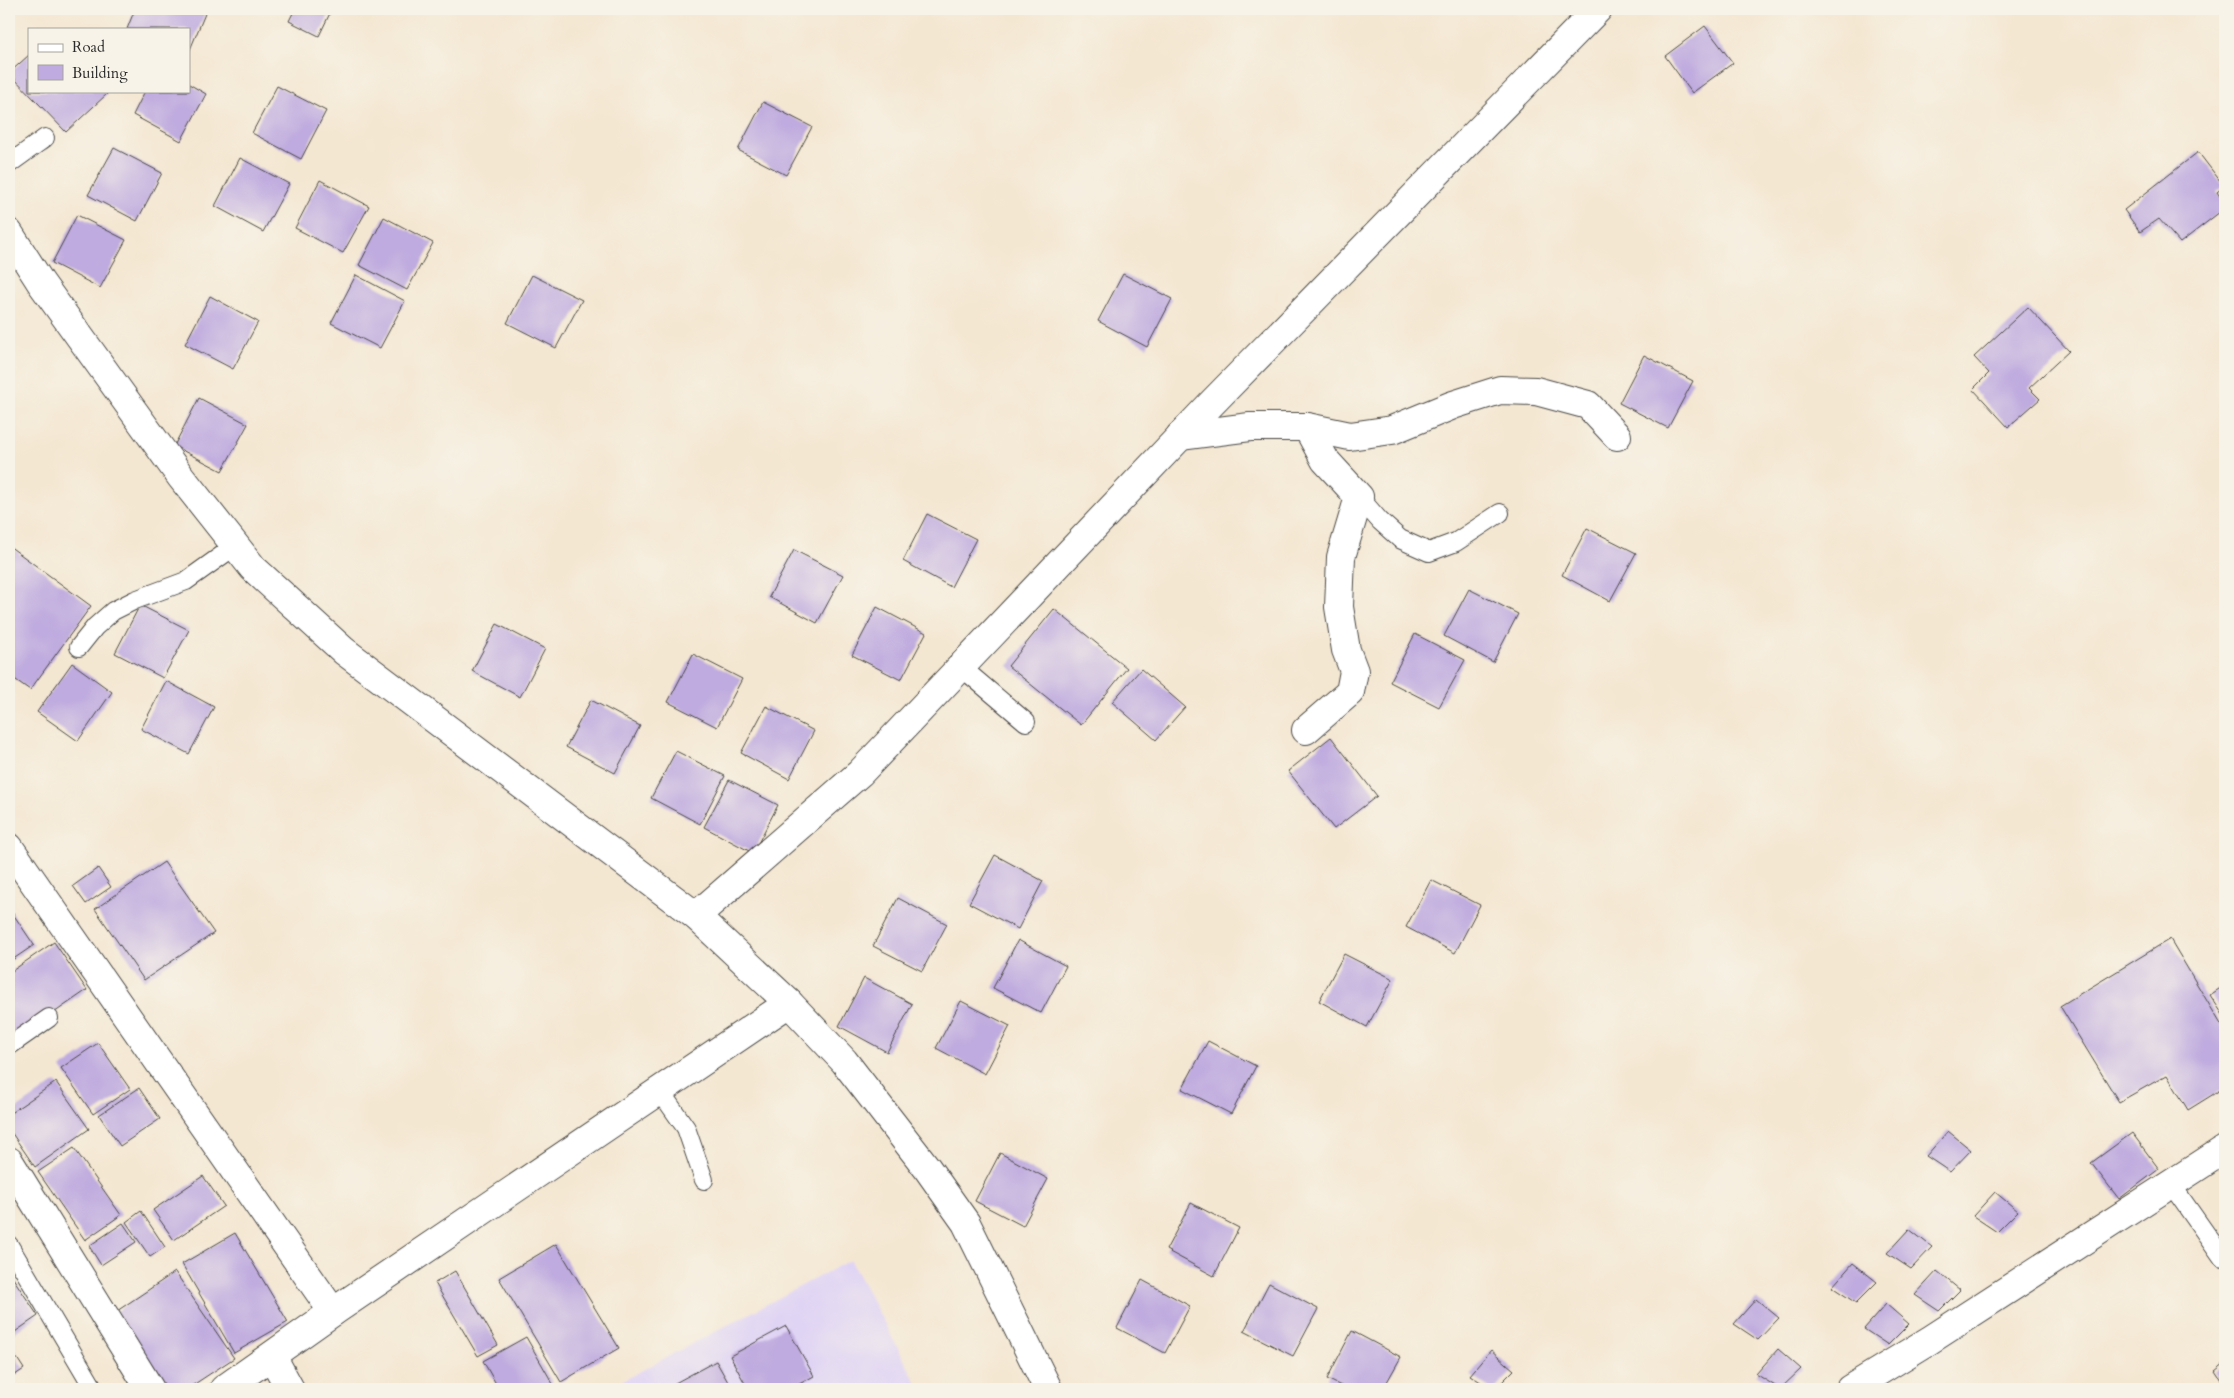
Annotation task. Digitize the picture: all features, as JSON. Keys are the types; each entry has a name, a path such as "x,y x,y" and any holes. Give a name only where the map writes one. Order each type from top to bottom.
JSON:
{"street":[{"path":"696,916 860,773 1180,436 1598,9"},
{"path":"9,234 41,283 180,477 253,568 344,651 696,916 788,1003 844,1061 927,1168 966,1223 1048,1389"},
{"path":"1180,436 1250,427 1307,427 1350,436 1392,430 1453,405 1500,390 1536,391 1588,405 1617,436"},
{"path":"1306,730 1350,692 1354,671 1346,650 1340,607 1342,557 1359,496 1326,460 1307,427"},
{"path":"9,847 333,1312"},
{"path":"224,1389 333,1312 788,1003"},
{"path":"1850,1389 2225,1149"},
{"path":"9,1162 150,1389"},
{"path":"272,1356 290,1389"}],"lane":[{"path":"9,164 45,138"},
{"path":"1359,496 1380,521 1400,539 1429,552 1456,542 1500,513"},
{"path":"79,647 95,627 113,611 135,600 186,581 235,546"},
{"path":"961,667 1026,722"},
{"path":"9,1046 49,1018"},
{"path":"660,1091 686,1128 704,1180"},
{"path":"2171,1184 2223,1258"},
{"path":"9,1245 94,1389"}],"shaded area":[{"path":"850,1260 920,1389 607,1389"}],"building":[{"path":"135,9 207,9 190,50 190,28 127,28"},
{"path":"295,9 332,9 319,36 289,21"},
{"path":"1705,26 1733,63 1692,93 1665,56"},
{"path":"28,56 28,92 105,92 107,94 66,132 9,73"},
{"path":"190,85 206,94 181,141 133,115 144,92 190,92"},
{"path":"277,86 326,111 301,159 252,133"},
{"path":"763,102 812,127 786,175 738,150"},
{"path":"114,148 162,173 137,221 88,195"},
{"path":"2198,152 2224,186 2217,192 2225,204 2225,208 2180,243 2159,219 2140,232 2124,210"},
{"path":"240,158 289,184 263,232 215,206"},
{"path":"320,180 369,206 343,253 295,228"},
{"path":"77,215 126,240 100,288 52,263"},
{"path":"384,217 433,243 407,290 359,265"},
{"path":"1123,274 1172,299 1147,347 1098,321"},
{"path":"356,275 405,301 380,348 331,323"},
{"path":"532,275 582,300 556,348 507,323"},
{"path":"210,296 258,322 233,369 185,344"},
{"path":"2028,307 2069,351 2029,388 2040,399 2008,427 1973,389 1989,373 1974,357"},
{"path":"1644,355 1693,381 1668,428 1619,403"},
{"path":"199,398 248,424 222,471 174,446"},
{"path":"927,514 976,539 951,587 903,561"},
{"path":"1587,528 1636,553 1610,601 1562,575"},
{"path":"9,546 91,606 30,690 9,675"},
{"path":"794,550 843,575 817,623 769,597"},
{"path":"1469,589 1518,614 1493,662 1444,636"},
{"path":"140,605 189,630 163,678 115,653"},
{"path":"877,607 926,633 901,680 852,655"},
{"path":"1054,609 1127,668 1081,725 1008,666"},
{"path":"497,624 545,649 520,697 472,671"},
{"path":"1415,634 1465,660 1439,707 1390,682"},
{"path":"693,654 742,679 717,727 668,702"},
{"path":"72,663 112,692 78,741 37,712"},
{"path":"1141,669 1185,707 1156,740 1112,702"},
{"path":"166,681 214,707 189,754 141,729"},
{"path":"591,700 640,726 615,773 566,747"},
{"path":"766,706 814,731 789,779 741,753"},
{"path":"1331,737 1377,796 1334,829 1288,771"},
{"path":"676,751 725,776 700,824 651,798"},
{"path":"729,780 778,805 753,853 704,827"},
{"path":"995,855 1043,881 1018,929 969,903"},
{"path":"164,862 214,933 144,980 95,909"},
{"path":"98,868 111,887 86,904 73,886"},
{"path":"1431,880 1480,905 1455,953 1406,927"},
{"path":"898,898 947,924 922,971 873,946"},
{"path":"9,908 34,945 9,962"},
{"path":"2170,939 2225,1031 2225,1087 2188,1110 2167,1075 2119,1102 2060,1006"},
{"path":"1018,940 1066,966 1041,1013 993,988"},
{"path":"54,942 87,990 9,1044 9,973"},
{"path":"1344,954 1393,979 1367,1027 1319,1001"},
{"path":"864,978 912,1004 887,1052 839,1026"},
{"path":"2225,985 2225,1018 2210,995"},
{"path":"961,1001 1010,1026 985,1074 936,1048"},
{"path":"1208,1041 1256,1066 1231,1114 1182,1089"},
{"path":"98,1043 130,1089 93,1114 61,1068"},
{"path":"56,1082 89,1129 35,1167 9,1129 9,1114"},
{"path":"139,1088 160,1119 120,1146 99,1115"},
{"path":"1948,1131 1971,1150 1950,1172 1926,1156"},
{"path":"2132,1133 2159,1169 2119,1199 2091,1163"},
{"path":"74,1148 121,1215 85,1240 38,1172"},
{"path":"1000,1153 1048,1179 1023,1226 975,1201"},
{"path":"203,1176 224,1206 174,1240 153,1210"},
{"path":"1995,1192 2018,1211 1997,1232 1973,1216"},
{"path":"1191,1203 1239,1228 1214,1276 1166,1250"},
{"path":"141,1211 165,1247 150,1257 126,1222"},
{"path":"123,1223 136,1242 101,1265 89,1246"},
{"path":"1909,1229 1932,1247 1911,1269 1887,1253"},
{"path":"235,1233 288,1322 234,1353 182,1264"},
{"path":"556,1244 619,1348 561,1382 499,1278"},
{"path":"1853,1263 1877,1282 1856,1303 1832,1287"},
{"path":"455,1271 498,1345 478,1356 435,1283"},
{"path":"1937,1271 1960,1290 1939,1311 1915,1295"},
{"path":"9,1272 38,1316 9,1336"},
{"path":"175,1272 234,1358 187,1389 163,1389 111,1315"},
{"path":"1142,1280 1190,1306 1165,1353 1117,1328"},
{"path":"1269,1283 1318,1309 1293,1356 1244,1331"},
{"path":"1756,1299 1779,1318 1758,1340 1734,1324"},
{"path":"1886,1304 1909,1324 1888,1345 1864,1329"},
{"path":"786,1326 814,1376 790,1389 748,1389 730,1356"},
{"path":"1352,1331 1401,1357 1383,1389 1347,1389 1327,1379"},
{"path":"526,1337 553,1384 545,1389 499,1389 483,1361"},
{"path":"9,1346 24,1369 9,1379"},
{"path":"1778,1349 1801,1369 1780,1389 1756,1374"},
{"path":"1491,1350 1514,1370 1495,1389 1491,1389 1470,1375"},
{"path":"716,1361 732,1389 664,1389"},
{"path":"2225,1363 2225,1386 2215,1371"}]}
